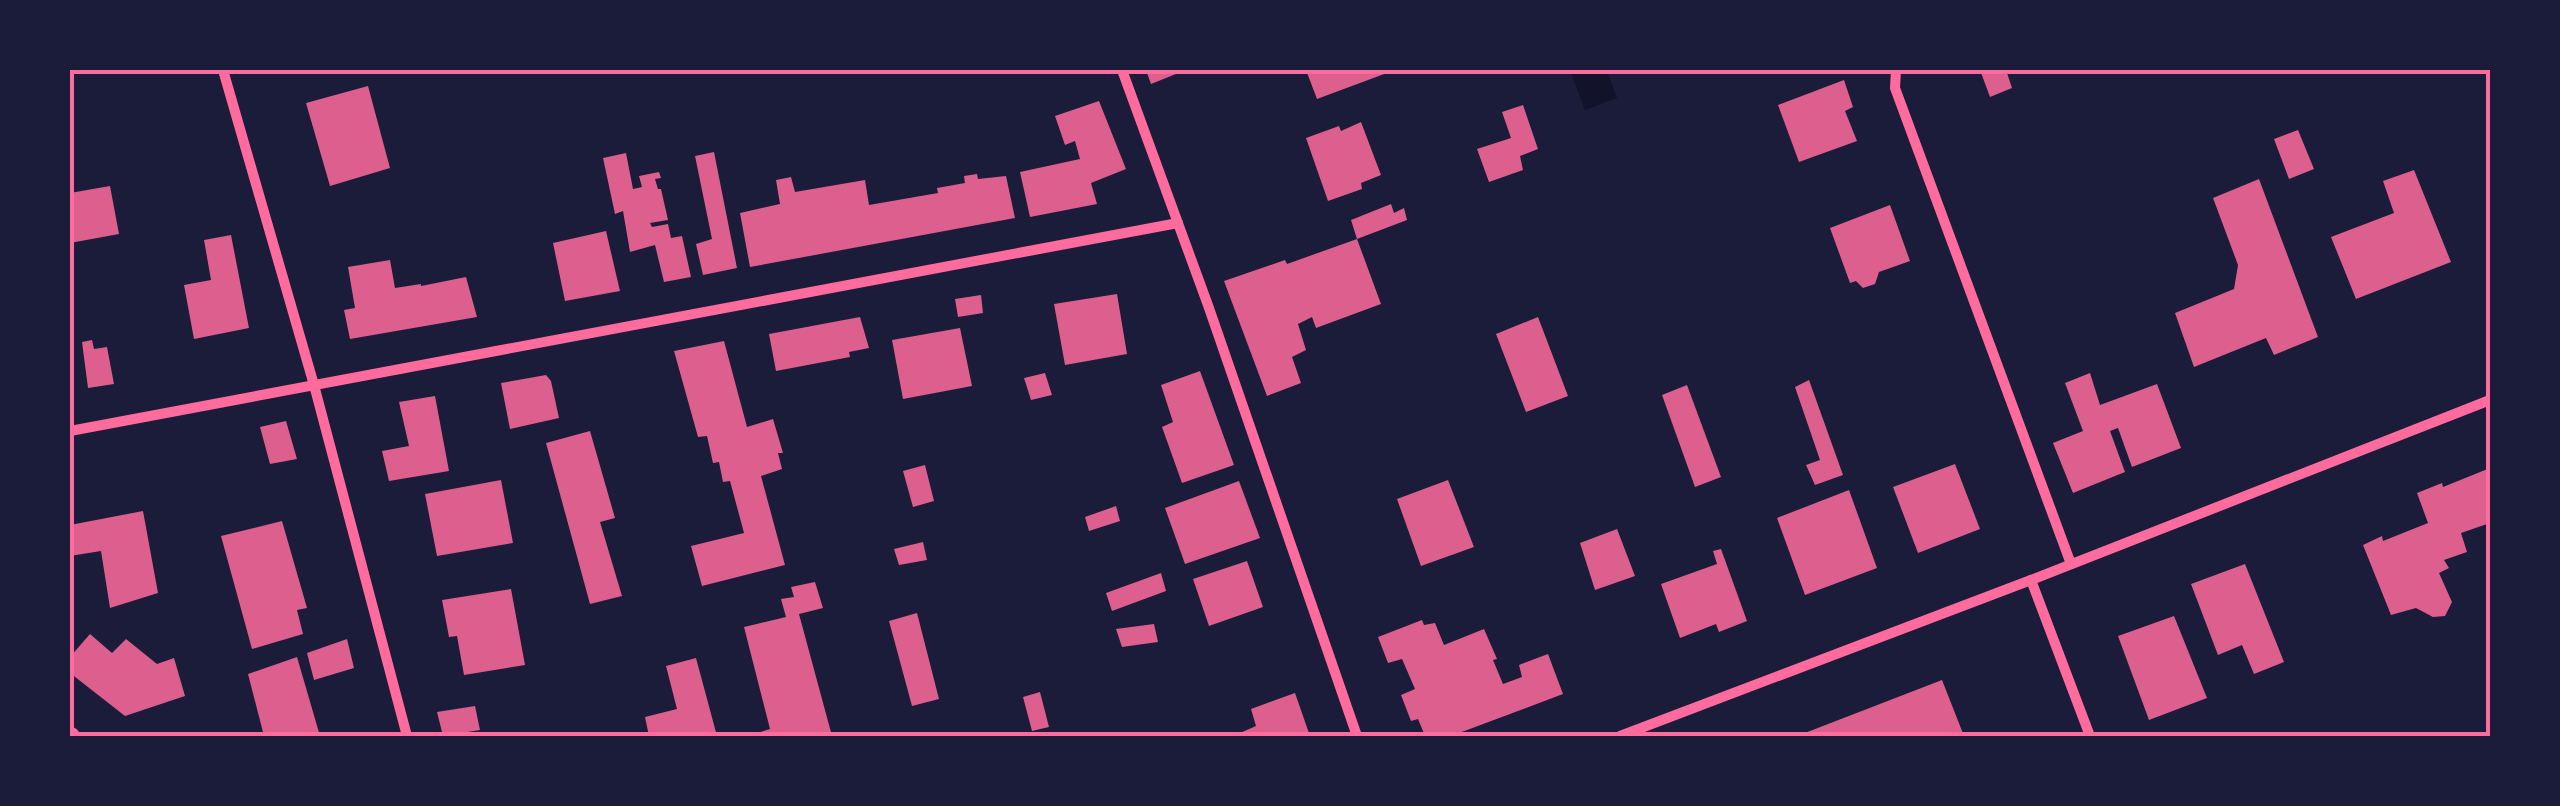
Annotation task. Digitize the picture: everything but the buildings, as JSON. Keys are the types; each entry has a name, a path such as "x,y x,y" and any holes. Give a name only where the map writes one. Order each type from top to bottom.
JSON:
{"street":[{"path":"223,70 314,386 407,736"},
{"path":"1122,70 1357,736"},
{"path":"1896,70 1895,88 2070,564"},
{"path":"70,431 1178,223"},
{"path":"1620,736 2490,400"},
{"path":"2030,580 2090,736"}],"shaded area":[{"path":"1570,70 1607,70 1617,98 1585,110"}]}
